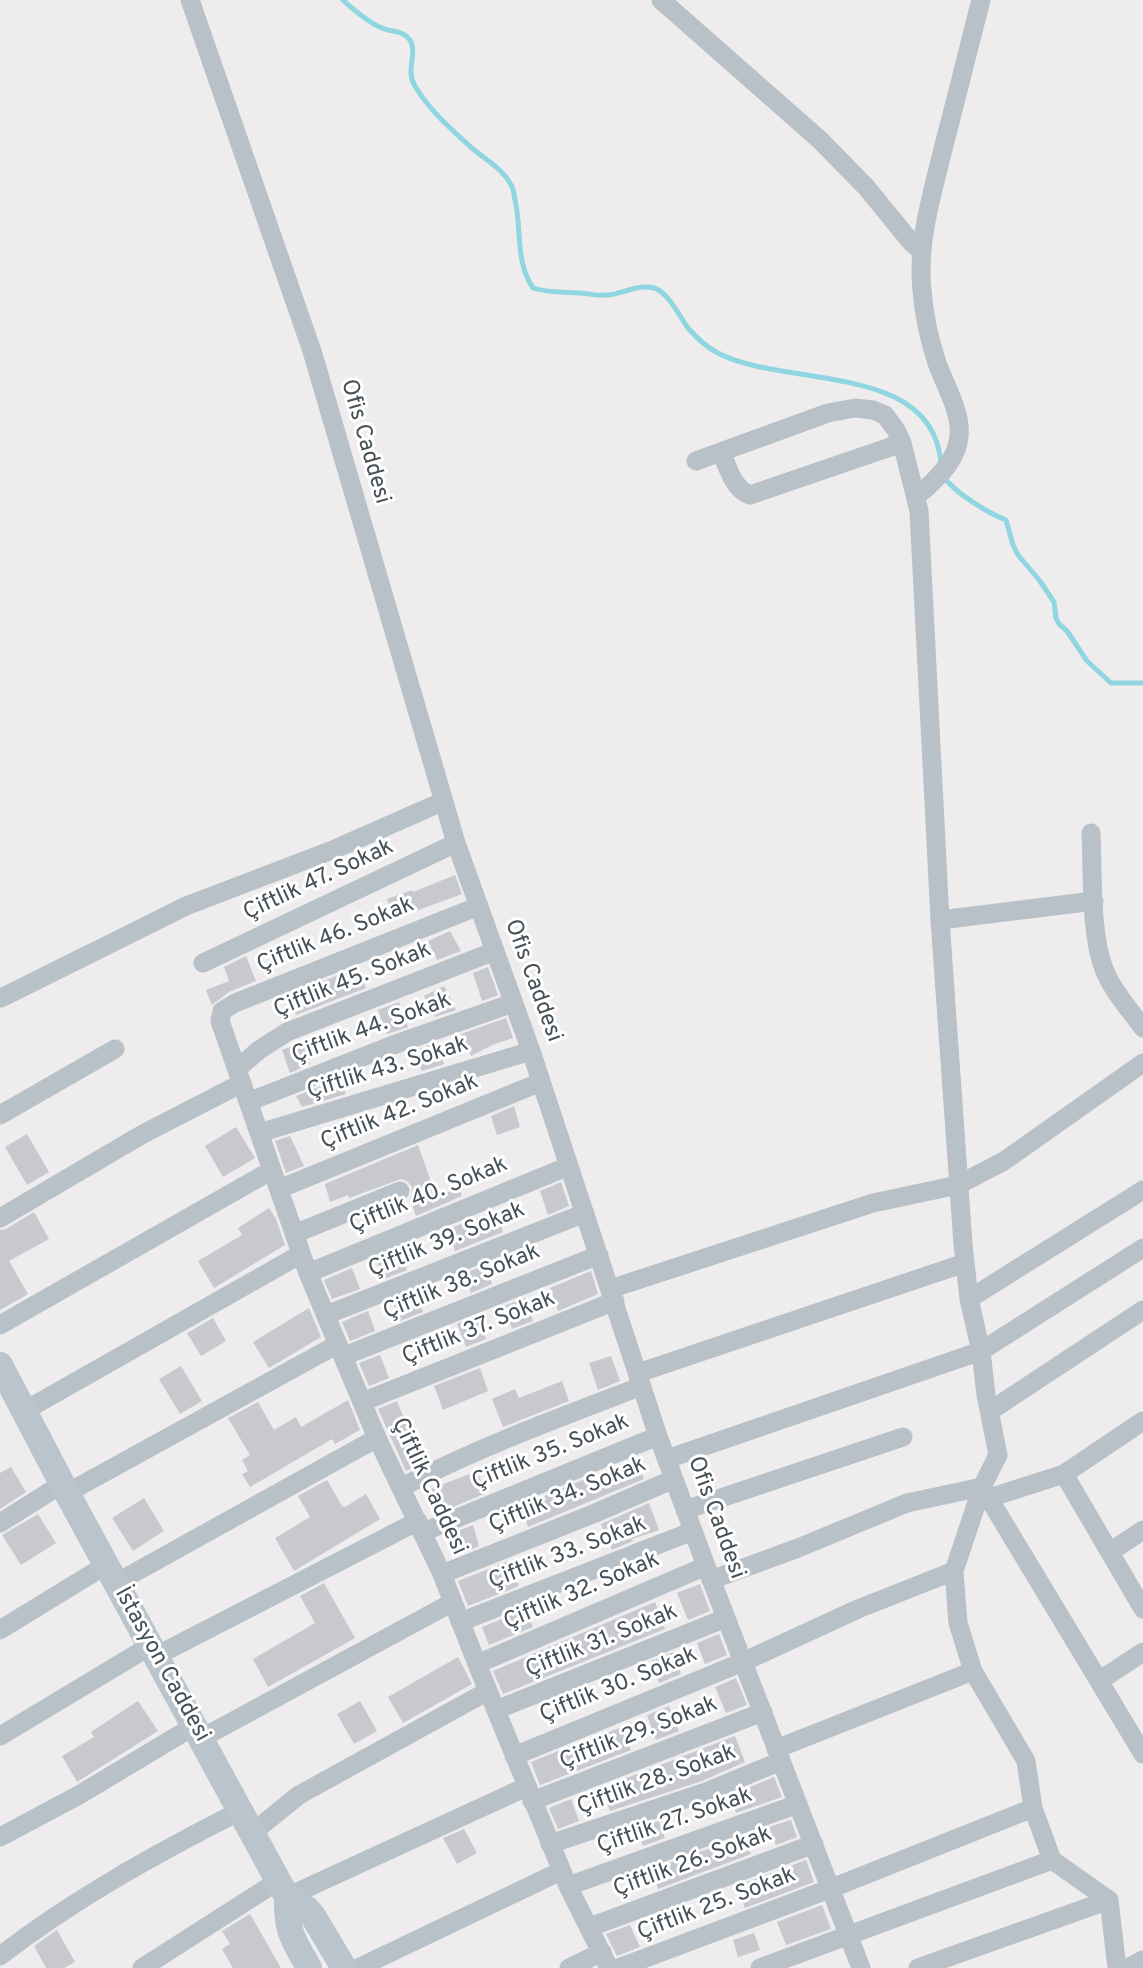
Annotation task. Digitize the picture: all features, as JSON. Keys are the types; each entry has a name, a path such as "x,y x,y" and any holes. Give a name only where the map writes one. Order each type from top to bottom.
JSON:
{"main road":[{"name":"İstasyon Caddesi","path":"0,1365 64,1488 283,1889 290,1934 309,1968"},
{"path":"283,1889 313,1916 344,1968"}],"street":[{"name":"Ofis Caddesi","path":"190,0 312,351 457,843 531,1051 658,1436 862,1968"},
{"path":"661,0 820,140 866,187 914,246 922,252"},
{"path":"916,496 941,473 957,449 960,427 927,326 921,287 922,252 930,202 981,0"},
{"path":"696,461 828,413 855,408 886,415 902,443 919,511 940,920 965,1263 969,1299 981,1351 986,1395 998,1455 954,1571 958,1623 973,1671 1026,1761 1033,1808 1052,1860 1109,1900 1116,1968"},
{"path":"721,452 736,485 750,495 902,443"},
{"path":"1,999 186,906 335,849 444,801"},
{"path":"1091,834 1096,942 1104,971 1143,1028"},
{"name":"Çiftlik 47. Sokak","path":"202,963 457,843"},
{"path":"940,920 1094,901"},
{"name":"Çiftlik 46. Sokak","path":"220,1021 222,1011 235,1003 479,906"},
{"name":"Çiftlik 45. Sokak","path":"0,1218 239,1076 267,1045 287,1032 495,951"},
{"name":"Çiftlik 44. Sokak","path":"248,1102 380,1050 513,1003"},
{"name":"Çiftlik Caddesi","path":"220,1021 294,1234 326,1315 377,1438 442,1574 564,1878 605,1960"},
{"path":"0,1115 115,1049"},
{"name":"Çiftlik 43. Sokak","path":"259,1133 531,1051"},
{"name":"Çiftlik 37. Sokak","path":"362,1402 612,1295 873,1203 958,1185 1004,1161 1143,1063"},
{"name":"Çiftlik 42. Sokak","path":"279,1189 541,1082"},
{"name":"Çiftlik 40. Sokak","path":"24,1411 305,1263 569,1166"},
{"path":"0,1325 272,1170"},
{"path":"969,1299 1143,1190"},
{"path":"294,1234 400,1191"},
{"name":"Çiftlik 39. Sokak","path":"326,1315 585,1213"},
{"path":"667,1459 981,1351 1143,1248"},
{"name":"Çiftlik 38. Sokak","path":"0,1523 64,1488 341,1350 599,1255"},
{"path":"402,1488 437,1469 640,1379 965,1263"},
{"path":"990,1410 1143,1310"},
{"name":"Çiftlik 32. Sokak","path":"477,1664 709,1573 798,1548 907,1503 986,1492 1064,1474 1143,1421"},
{"name":"Çiftlik 35. Sokak","path":"0,1736 153,1651 420,1527 658,1436"},
{"path":"685,1510 903,1437"},
{"path":"0,1630 377,1438"},
{"path":"1064,1474 1143,1609"},
{"name":"Çiftlik 34. Sokak","path":"442,1574 674,1479"},
{"path":"986,1492 1143,1754"},
{"path":"1110,1552 1143,1530"},
{"name":"Çiftlik 33. Sokak","path":"460,1622 693,1531"},
{"name":"Çiftlik 30. Sokak","path":"514,1756 743,1662 858,1609 954,1571"},
{"path":"0,1837 197,1732 453,1602"},
{"name":"Çiftlik 31. Sokak","path":"496,1710 726,1618"},
{"path":"1099,1681 1143,1652"},
{"name":"Çiftlik 28. Sokak","path":"550,1844 706,1792 779,1755 973,1671"},
{"path":"0,1956 136,1866 246,1822 299,1796 488,1691"},
{"name":"Çiftlik 29. Sokak","path":"142,1968 283,1889 529,1794 763,1712"},
{"name":"Çiftlik 27. Sokak","path":"358,1968 564,1878 798,1804"},
{"name":"Çiftlik 25. Sokak","path":"619,1968 832,1888 1033,1808"},
{"name":"Çiftlik 26. Sokak","path":"590,1927 814,1844"},
{"path":"761,1968 1052,1860"},
{"path":"918,1968 1109,1900"},
{"path":"569,1968 605,1960"},
{"path":"1129,1968 1143,1960"}],"building":[{"path":"455,875 462,894 394,919 387,899"},
{"path":"450,931 461,951 437,960 428,941"},
{"path":"246,956 256,981 229,992 212,1005 206,990 229,981 224,967"},
{"path":"488,967 498,995 482,1001 473,973"},
{"path":"357,968 366,988 296,1015 290,994 314,987 313,985"},
{"path":"444,986 456,1010 435,1017 424,996"},
{"path":"399,1002 408,1027 387,1034 378,1010"},
{"path":"506,1018 513,1038 471,1056 461,1034"},
{"path":"303,1042 310,1064 290,1073 282,1050"},
{"path":"435,1043 444,1064 422,1071 413,1051"},
{"path":"339,1079 346,1094 302,1107 296,1096"},
{"path":"514,1106 520,1127 497,1135 491,1116"},
{"path":"236,1127 255,1158 223,1177 205,1146"},
{"path":"27,1134 49,1172 27,1185 5,1147"},
{"path":"290,1136 304,1166 286,1173 275,1141"},
{"path":"418,1145 436,1196 459,1188 462,1196 416,1216 410,1199 412,1187 401,1179 330,1202 325,1184"},
{"path":"561,1182 569,1206 548,1215 540,1191"},
{"path":"269,1208 285,1245 214,1288 198,1261 242,1235 238,1228"},
{"path":"496,1211 503,1232 455,1251 448,1229"},
{"path":"34,1212 49,1239 9,1261 28,1294 0,1310 0,1230"},
{"path":"399,1249 407,1270 384,1279 376,1259"},
{"path":"485,1265 492,1284 471,1293 464,1274"},
{"path":"352,1268 360,1289 332,1299 324,1280"},
{"path":"591,1271 598,1294 558,1311 550,1288"},
{"path":"415,1293 423,1312 400,1321 393,1302"},
{"path":"525,1298 533,1321 512,1329 504,1306"},
{"path":"309,1308 321,1337 269,1368 253,1342"},
{"path":"368,1311 375,1331 350,1341 342,1322"},
{"path":"478,1316 486,1339 466,1347 457,1324"},
{"path":"213,1318 226,1341 201,1356 187,1333"},
{"path":"380,1355 389,1378 369,1386 359,1363"},
{"path":"611,1356 620,1381 598,1390 589,1363"},
{"path":"181,1366 202,1401 180,1414 159,1379"},
{"path":"480,1368 488,1391 443,1410 434,1386"},
{"path":"562,1381 569,1401 503,1427 492,1399 515,1389 519,1398"},
{"path":"348,1400 360,1430 335,1444 332,1439 250,1487 242,1474 248,1471 242,1460 250,1455 228,1418 258,1402 274,1430 296,1417 301,1427"},
{"path":"397,1401 422,1463 406,1471 378,1409"},
{"path":"636,1458 644,1479 528,1527 520,1506"},
{"path":"11,1467 26,1492 0,1509 0,1473"},
{"path":"477,1471 486,1493 441,1512 431,1489"},
{"path":"327,1480 342,1506 345,1507 366,1494 380,1519 294,1571 275,1538 310,1517 298,1496"},
{"path":"144,1498 164,1531 133,1551 112,1518"},
{"path":"649,1503 659,1530 632,1539 633,1541 612,1550 601,1524"},
{"path":"38,1514 56,1543 21,1565 2,1535"},
{"path":"473,1525 479,1546 455,1556 448,1535"},
{"path":"509,1561 519,1586 468,1606 458,1581"},
{"path":"324,1583 355,1638 268,1687 253,1659 315,1623 300,1596"},
{"path":"700,1584 710,1611 688,1620 677,1593"},
{"path":"655,1602 665,1629 503,1694 493,1671"},
{"path":"527,1609 533,1627 489,1645 482,1627"},
{"path":"719,1634 727,1655 705,1664 697,1643"},
{"path":"673,1652 681,1674 659,1683 651,1661"},
{"path":"458,1657 472,1684 403,1723 388,1697"},
{"path":"736,1678 747,1705 726,1713 715,1687"},
{"path":"138,1701 158,1731 77,1782 62,1756 94,1737 91,1732"},
{"path":"360,1701 377,1731 354,1744 337,1714"},
{"path":"669,1706 679,1731 656,1740 647,1715"},
{"path":"622,1727 631,1750 540,1785 531,1762 571,1746 602,1739 601,1735"},
{"path":"735,1736 745,1762 702,1781 610,1811 601,1788"},
{"path":"774,1777 782,1797 736,1813 731,1795"},
{"path":"571,1799 579,1821 558,1829 549,1808"},
{"path":"791,1820 797,1837 776,1845 769,1827"},
{"path":"659,1821 665,1838 643,1846 636,1828"},
{"path":"464,1829 477,1853 457,1864 443,1838"},
{"path":"744,1836 751,1854 658,1889 652,1869"},
{"path":"806,1860 814,1882 745,1908 737,1886"},
{"path":"822,1905 831,1929 786,1945 777,1922"},
{"path":"250,1914 281,1968 233,1968 222,1949 230,1944 222,1931"},
{"path":"630,1925 640,1947 617,1956 606,1934"},
{"path":"57,1930 75,1962 64,1968 46,1968 34,1946"},
{"path":"754,1933 760,1950 738,1957 733,1940"}],"waterway":[{"path":"343,0 372,23 400,33 410,40 413,50 412,80 421,95 449,127 508,179 514,193 521,257 533,288 550,292 600,295 642,287 659,290 688,328 716,352 744,363 851,383 884,393 912,408 932,431 941,464"},
{"path":"944,477 972,502 1006,520 1018,555 1054,602 1059,624 1067,631 1087,661 1111,683 1143,683"}]}
